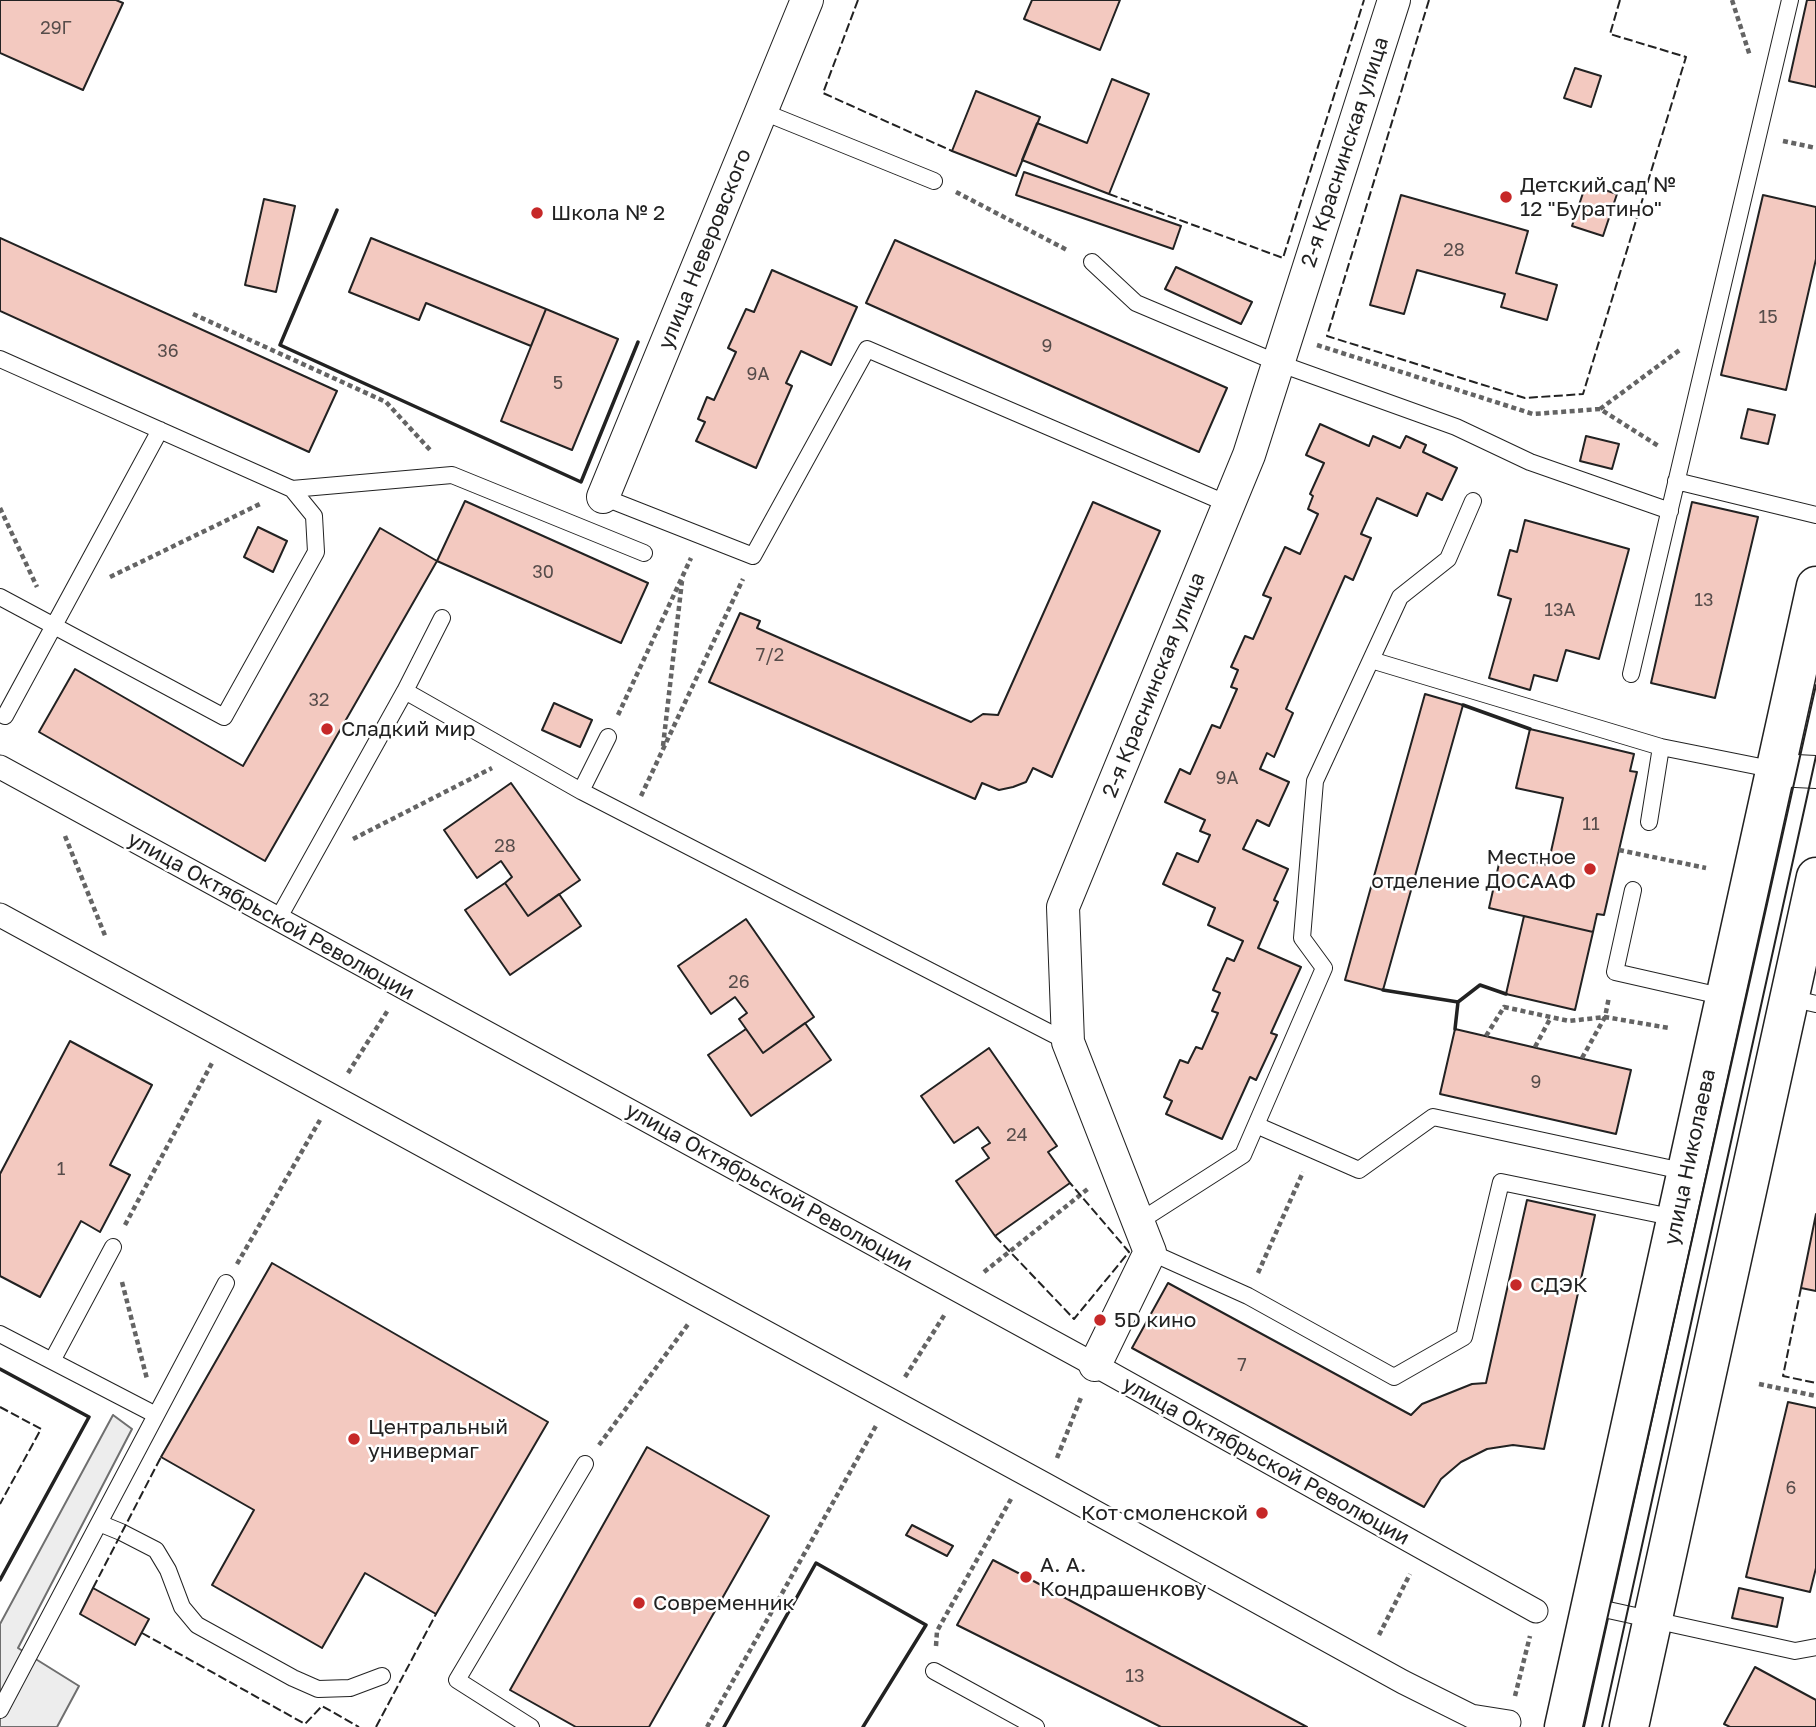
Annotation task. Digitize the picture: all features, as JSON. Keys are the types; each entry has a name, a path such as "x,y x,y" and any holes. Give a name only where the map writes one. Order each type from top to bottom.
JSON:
{"main road":[{"name":"улица Николаева","path":"1564,1727 1816,586"},
{"path":"1629,1727 1803,1001 1816,877"}],"street":[{"name":"улица Неверовского","path":"603,497 807,0"},
{"name":"2-я Краснинская улица","path":"1150,1252 1068,1042 1063,907 1248,455 1394,0"},
{"name":"улица Октябрьской Революции","path":"0,767 1095,1365 1536,1611"},
{"path":"1776,770 1816,772"},
{"path":"0,915 1365,1661 1471,1716 1509,1722"},
{"path":"1095,1365 1150,1252"}],"lane":[{"path":"1631,674 1790,0"},
{"path":"761,111 934,181"},
{"path":"1092,262 1136,303 1282,349 1530,462 1670,511"},
{"path":"603,497 753,556 867,349 1228,504"},
{"path":"0,359 292,489 314,516 316,552 224,717 0,597"},
{"path":"5,716 160,430"},
{"path":"292,489 452,475 644,553"},
{"path":"1676,481 1816,515"},
{"path":"1140,1221 1243,1155 1324,968 1302,938 1315,781 1400,597 1448,559 1473,501"},
{"path":"278,919 405,691 442,618"},
{"path":"1371,660 1661,747 1776,770"},
{"path":"405,691 581,791 1068,1042"},
{"path":"581,791 608,737"},
{"path":"1649,822 1661,747"},
{"path":"1633,890 1615,972 1725,997"},
{"path":"1256,1125 1359,1170 1433,1117 1686,1172"},
{"path":"1150,1252 1248,1296 1394,1377 1464,1337 1501,1182 1676,1219"},
{"path":"52,1361 113,1247"},
{"path":"0,1710 226,1283"},
{"path":"0,1334 156,1415"},
{"path":"531,1727 457,1680 585,1464"},
{"path":"99,1523 156,1550 168,1570 183,1607 197,1625 281,1671 318,1689 350,1688 382,1676"},
{"path":"1590,1606 1796,1651 1816,1646"},
{"path":"934,1671 1036,1727"}],"path":[{"path":"1759,135 1816,148"},
{"path":"934,181 1092,262"},
{"path":"193,314 386,402 452,475"},
{"path":"1282,349 1533,414 1600,408 1713,326"},
{"path":"1600,408 1682,461"},
{"path":"71,596 292,489"},
{"path":"0,508 55,626"},
{"path":"608,737 702,535"},
{"path":"631,817 753,556"},
{"path":"663,750 683,577"},
{"path":"310,862 517,755"},
{"path":"49,794 123,982"},
{"path":"1633,890 1649,822"},
{"path":"1619,850 1706,868"},
{"path":"1582,1058 1605,1017 1615,972"},
{"path":"226,1283 334,1096 402,987"},
{"path":"1486,1036 1504,1007 1569,1021 1605,1017 1669,1028"},
{"path":"1535,1047 1551,1017"},
{"path":"156,1415 113,1247 226,1038"},
{"path":"1248,1296 1313,1150"},
{"path":"706,1727 890,1400 960,1292 1117,1166"},
{"path":"585,1464 706,1299"},
{"path":"1046,1485 1095,1365"},
{"path":"1759,1384 1816,1396"},
{"path":"934,1671 937,1631 1025,1474"},
{"path":"1365,1661 1423,1548"},
{"path":"1509,1722 1536,1611"}],"shaded area":[{"path":"113,1415 132,1429 18,1648 79,1686 57,1727 0,1727 0,1624"}],"building":[{"path":"0,0 116,0 123,3 83,90 0,53"},
{"path":"1032,0 1120,0 1100,50 1024,19"},
{"path":"1807,0 1816,0 1816,87 1789,81"},
{"path":"1575,68 1601,76 1591,107 1564,98"},
{"path":"1112,79 1149,94 1109,194 1022,160 1037,123 1087,143"},
{"path":"976,91 1040,117 1016,176 952,151"},
{"path":"1024,172 1181,226 1173,249 1016,195"},
{"path":"1586,184 1617,194 1603,236 1572,226"},
{"path":"1401,195 1528,231 1516,273 1557,285 1547,320 1501,307 1505,294 1417,270 1404,314 1370,305"},
{"path":"1763,195 1816,207 1816,259 1786,390 1721,375"},
{"path":"264,199 295,206 276,292 245,285"},
{"path":"0,238 337,391 309,452 0,311"},
{"path":"371,238 546,309 531,346 426,303 419,320 349,292"},
{"path":"895,240 1227,388 1199,452 866,303"},
{"path":"1176,267 1252,302 1241,324 1165,289"},
{"path":"772,270 857,307 831,365 801,351 786,383 792,386 756,468 696,441 705,422 698,419 707,397 714,400 736,352 728,348 746,309 754,312"},
{"path":"546,309 618,339 572,450 501,421"},
{"path":"1748,409 1775,415 1768,444 1741,438"},
{"path":"1320,424 1369,446 1373,436 1400,448 1406,436 1426,445 1423,452 1457,468 1442,500 1427,493 1417,516 1377,498 1361,534 1371,538 1353,580 1345,576 1286,709 1293,713 1274,757 1267,753 1260,769 1289,782 1269,826 1257,820 1243,849 1288,869 1274,900 1278,902 1258,948 1301,967 1271,1033 1277,1035 1256,1080 1250,1077 1222,1139 1166,1114 1172,1101 1164,1097 1180,1060 1188,1063 1196,1047 1202,1049 1218,1013 1212,1011 1220,993 1213,990 1227,958 1234,961 1243,941 1208,925 1215,908 1163,884 1177,853 1198,862 1210,835 1200,831 1205,820 1165,802 1180,769 1190,774 1212,725 1220,728 1237,689 1231,687 1238,670 1231,667 1245,636 1253,639 1271,598 1263,595 1285,547 1300,554 1318,514 1308,509 1313,496 1310,494 1324,463 1306,455"},
{"path":"1586,436 1619,444 1612,469 1580,461"},
{"path":"465,501 648,583 621,643 437,561"},
{"path":"1093,502 1160,531 1052,777 1033,768 1026,782 1013,787 999,790 982,783 975,799 709,682 740,613 760,621 757,628 971,722 983,714 998,715"},
{"path":"1692,502 1758,517 1715,698 1651,683"},
{"path":"1525,520 1629,549 1599,659 1566,650 1557,681 1534,675 1530,690 1489,678 1511,599 1498,595 1510,550 1517,552"},
{"path":"258,527 287,541 273,572 244,557"},
{"path":"380,528 437,561 265,861 39,732 75,669 243,766"},
{"path":"1425,694 1463,705 1383,990 1345,980"},
{"path":"554,703 592,720 580,747 542,730"},
{"path":"1530,729 1634,754 1630,771 1637,772 1604,915 1597,914 1593,932 1489,908 1501,855 1548,865 1563,798 1516,788"},
{"path":"511,783 580,880 528,916 505,883 512,877 501,861 477,878 444,830"},
{"path":"505,883 528,916 559,894 581,926 510,975 465,910"},
{"path":"1524,916 1593,932 1575,1010 1506,994"},
{"path":"746,919 814,1017 763,1053 739,1019 747,1013 735,997 711,1014 678,966"},
{"path":"805,1023 831,1060 751,1116 708,1055 746,1029 763,1053"},
{"path":"1455,1029 1631,1070 1616,1134 1440,1094"},
{"path":"70,1041 152,1085 110,1165 130,1175 100,1232 81,1221 40,1297 0,1276 0,1174"},
{"path":"989,1048 1057,1146 1048,1152 1070,1183 995,1236 956,1181 989,1158 982,1148 990,1143 978,1127 954,1143 921,1096"},
{"path":"1527,1200 1595,1215 1544,1449 1513,1445 1487,1449 1461,1462 1441,1479 1424,1507 1132,1348 1168,1283 1411,1415 1422,1404 1472,1384 1486,1383"},
{"path":"1816,1214 1816,1291 1801,1288"},
{"name":"Центральный универмаг","path":"272,1263 548,1422 436,1614 365,1573 322,1648 212,1585 254,1510 161,1457"},
{"path":"1788,1402 1816,1408 1816,1568 1810,1592 1746,1577"},
{"name":"Современник","path":"647,1447 769,1516 649,1727 576,1727 510,1690"},
{"path":"912,1525 953,1546 947,1556 906,1535"},
{"path":"993,1560 1307,1727 1161,1727 957,1625"},
{"path":"93,1588 149,1619 135,1645 80,1614"},
{"path":"1739,1588 1783,1598 1777,1627 1732,1618"},
{"path":"1755,1667 1816,1700 1816,1727 1730,1727 1724,1724"}],"tram line":[{"path":"1583,1727 1816,685"},
{"path":"1602,1727 1816,756"}],"fence":[{"path":"858,0 823,93 952,151"},
{"path":"1109,194 1283,258 1364,0"},
{"path":"1429,0 1327,336 1525,398 1583,394 1686,57 1610,34 1620,0"},
{"path":"995,1236 1074,1319 1129,1252 1070,1183"},
{"path":"1801,1288 1783,1376 1816,1383"},
{"path":"0,1407 41,1429 0,1504"},
{"path":"93,1588 161,1457"},
{"path":"376,1727 436,1614"},
{"path":"142,1633 305,1724 322,1706 359,1727"}],"wall":[{"path":"337,210 280,345 581,482 638,342"},
{"path":"1463,705 1530,729"},
{"path":"1455,1029 1458,1002 1480,985 1506,994"},
{"path":"1383,990 1458,1002"},
{"path":"0,1369 89,1417 0,1580"},
{"path":"724,1727 816,1563 926,1625 863,1727"}],"place":[{"name":"Детский сад № 12 \"Буратино\"","path":"1506,197"},
{"name":"Школа № 2","path":"537,213"},
{"name":"Сладкий мир","path":"327,729"},
{"name":"Местное отделение ДОСААФ","path":"1590,869"},
{"name":"СДЭК","path":"1516,1285"},
{"name":"5D кино","path":"1100,1320"},
{"name":"Центральный универмаг","path":"354,1439"},
{"name":"Кот смоленской","path":"1262,1513"},
{"name":"А. А. Кондрашенкову","path":"1026,1577"},
{"name":"Современник","path":"639,1603"}]}
